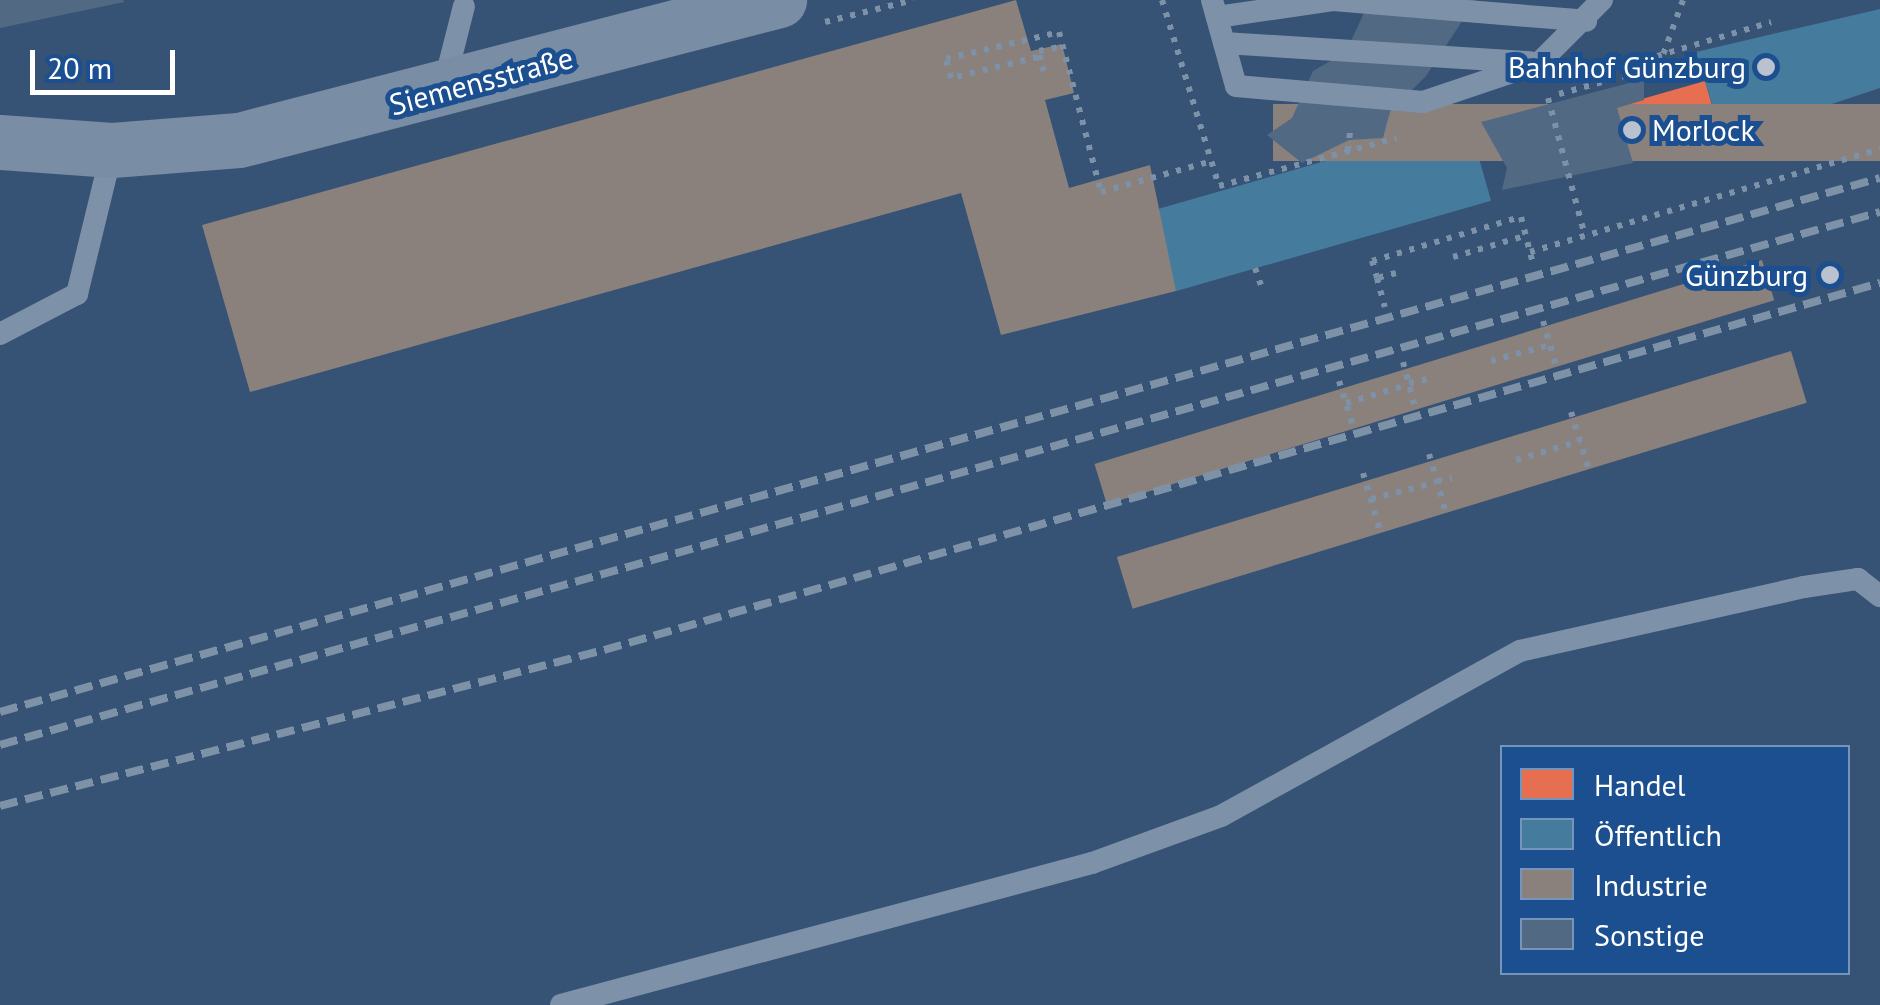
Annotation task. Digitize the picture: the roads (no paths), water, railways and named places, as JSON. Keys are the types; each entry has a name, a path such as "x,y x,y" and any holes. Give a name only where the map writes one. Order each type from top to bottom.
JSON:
{"main road":[{"name":"Siemensstraße","path":"0,142 112,150 240,140 442,94 779,0"}],"lane":[{"path":"1586,21 1334,0 1214,9 1236,86 1422,102 1539,62 1586,21 1602,0"},
{"path":"442,94 464,6"},
{"path":"1224,42 1539,62"},
{"path":"0,334 78,294 112,150"},
{"path":"561,1005 1092,863 1221,816 1520,651 1804,587 1858,580 1880,596"}],"railway":[{"path":"0,712 1880,178"},
{"path":"0,745 1880,212"},
{"path":"0,806 604,650 1880,283"}],"place":[{"name":"Bahnhof Günzburg","path":"1766,67"},
{"name":"Morlock","path":"1632,130"},
{"name":"Günzburg","path":"1830,275"}]}
